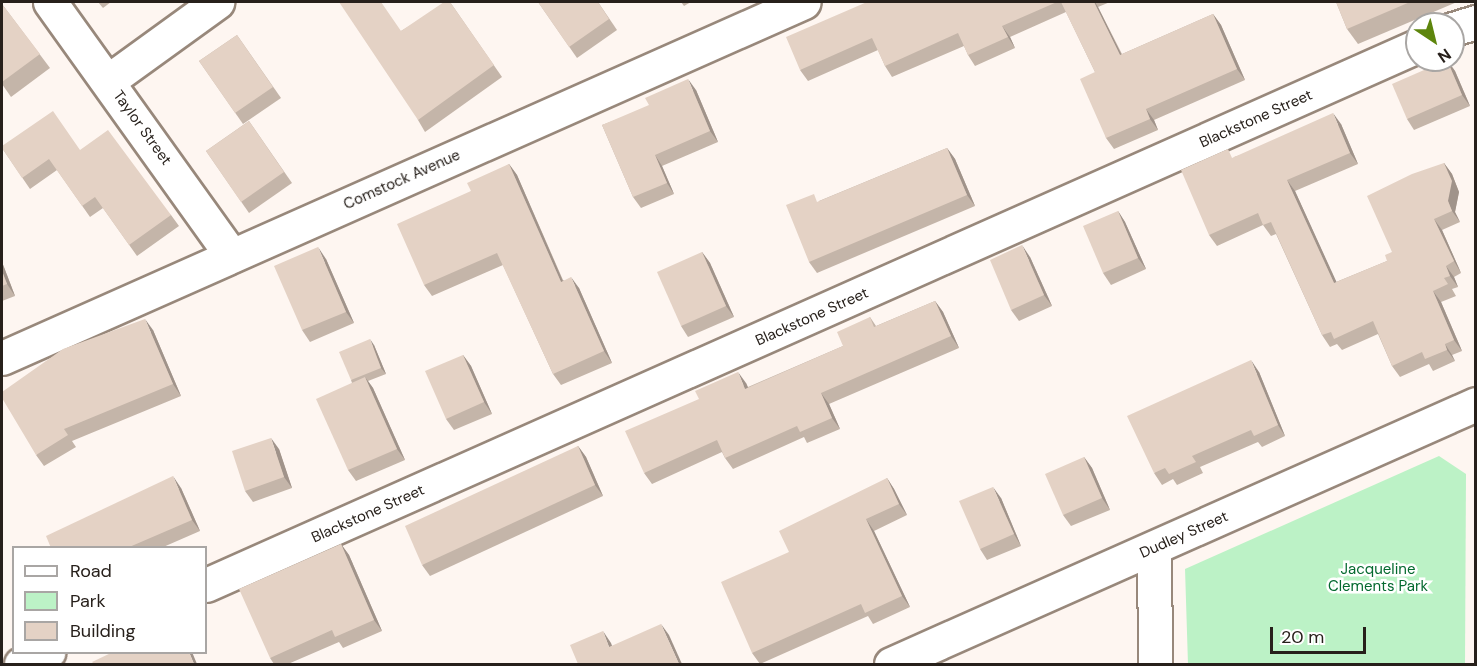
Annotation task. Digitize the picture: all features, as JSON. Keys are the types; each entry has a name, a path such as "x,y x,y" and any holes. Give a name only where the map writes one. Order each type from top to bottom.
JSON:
{"street":[{"name":"Taylor Street","path":"50,2 232,256"},
{"path":"108,81 217,2"},
{"name":"Comstock Avenue","path":"2,358 804,2"},
{"name":"Blackstone Street","path":"207,585 1405,51"},
{"name":"Dudley Street","path":"891,664 1476,404"},
{"path":"1154,548 1155,664"},
{"path":"21,664 44,654"}],"green space":[{"name":"Jacqueline Clements Park","path":"1439,456 1466,474 1465,664 1188,664 1185,569"}],"building":[{"path":"339,2 381,2 401,31 444,2 450,2 494,65 418,120"},
{"path":"538,2 598,2 609,19 569,47"},
{"path":"867,2 1057,2 1002,26 1008,37 968,55 958,33 885,66 872,38 800,70 786,37"},
{"path":"1061,2 1094,2 1120,55 1213,14 1237,69 1146,109 1150,119 1106,138 1080,79 1095,72"},
{"path":"1336,2 1410,2 1347,29"},
{"path":"2,4 40,54 2,82"},
{"path":"237,35 273,87 235,113 199,61"},
{"path":"1420,72 1452,72 1462,95 1407,119 1392,84"},
{"path":"688,79 710,131 655,155 667,183 633,197 602,125 649,105 645,98"},
{"path":"53,111 80,150 108,130 171,215 129,245 95,197 82,206 49,159 22,178 2,146"},
{"path":"1333,113 1350,153 1287,180 1334,283 1387,261 1385,255 1392,252 1367,196 1412,174 1444,163 1452,181 1448,201 1452,211 1434,219 1454,261 1446,266 1450,276 1444,278 1448,284 1433,291 1454,340 1445,344 1447,350 1425,359 1422,352 1392,366 1373,321 1334,339 1331,332 1322,335 1271,222 1263,225 1258,213 1209,235 1181,170 1228,149 1232,158"},
{"path":"249,121 284,172 241,202 206,151"},
{"path":"947,148 967,195 809,262 786,205 814,194 817,202"},
{"path":"509,164 561,282 571,277 604,351 553,374 497,253 424,285 397,224 471,191 467,183"},
{"path":"1118,211 1138,258 1103,273 1083,226"},
{"path":"1022,245 1044,295 1011,310 990,260"},
{"path":"318,247 346,312 302,330 274,266"},
{"path":"702,252 726,306 681,326 657,272"},
{"path":"2,271 7,284 2,286"},
{"path":"935,301 951,336 821,393 832,418 800,432 797,426 725,458 717,440 644,473 625,431 699,399 695,391 738,372 745,389 843,346 837,332 870,317 874,327"},
{"path":"145,319 173,384 64,429 68,435 36,455 2,398 2,392 63,349"},
{"path":"370,339 381,368 351,380 339,352"},
{"path":"463,355 484,402 446,419 425,371"},
{"path":"1251,360 1278,425 1254,436 1251,430 1192,456 1196,462 1169,474 1165,468 1154,473 1127,416"},
{"path":"365,377 397,449 348,470 316,399"},
{"path":"271,438 284,477 245,491 232,451"},
{"path":"578,446 595,485 422,565 405,526"},
{"path":"1084,457 1102,498 1063,515 1045,474"},
{"path":"173,476 192,520 132,546 50,546 46,536"},
{"path":"887,478 899,504 866,519 902,596 865,613 861,604 752,653 721,582 789,552 779,531"},
{"path":"993,487 1014,534 980,549 959,501"},
{"path":"341,544 374,620 335,637 332,630 270,658 239,589"},
{"path":"661,624 679,664 578,664 570,645 603,631 609,647"},
{"path":"109,654 190,654 194,664 94,664 92,662"}]}
